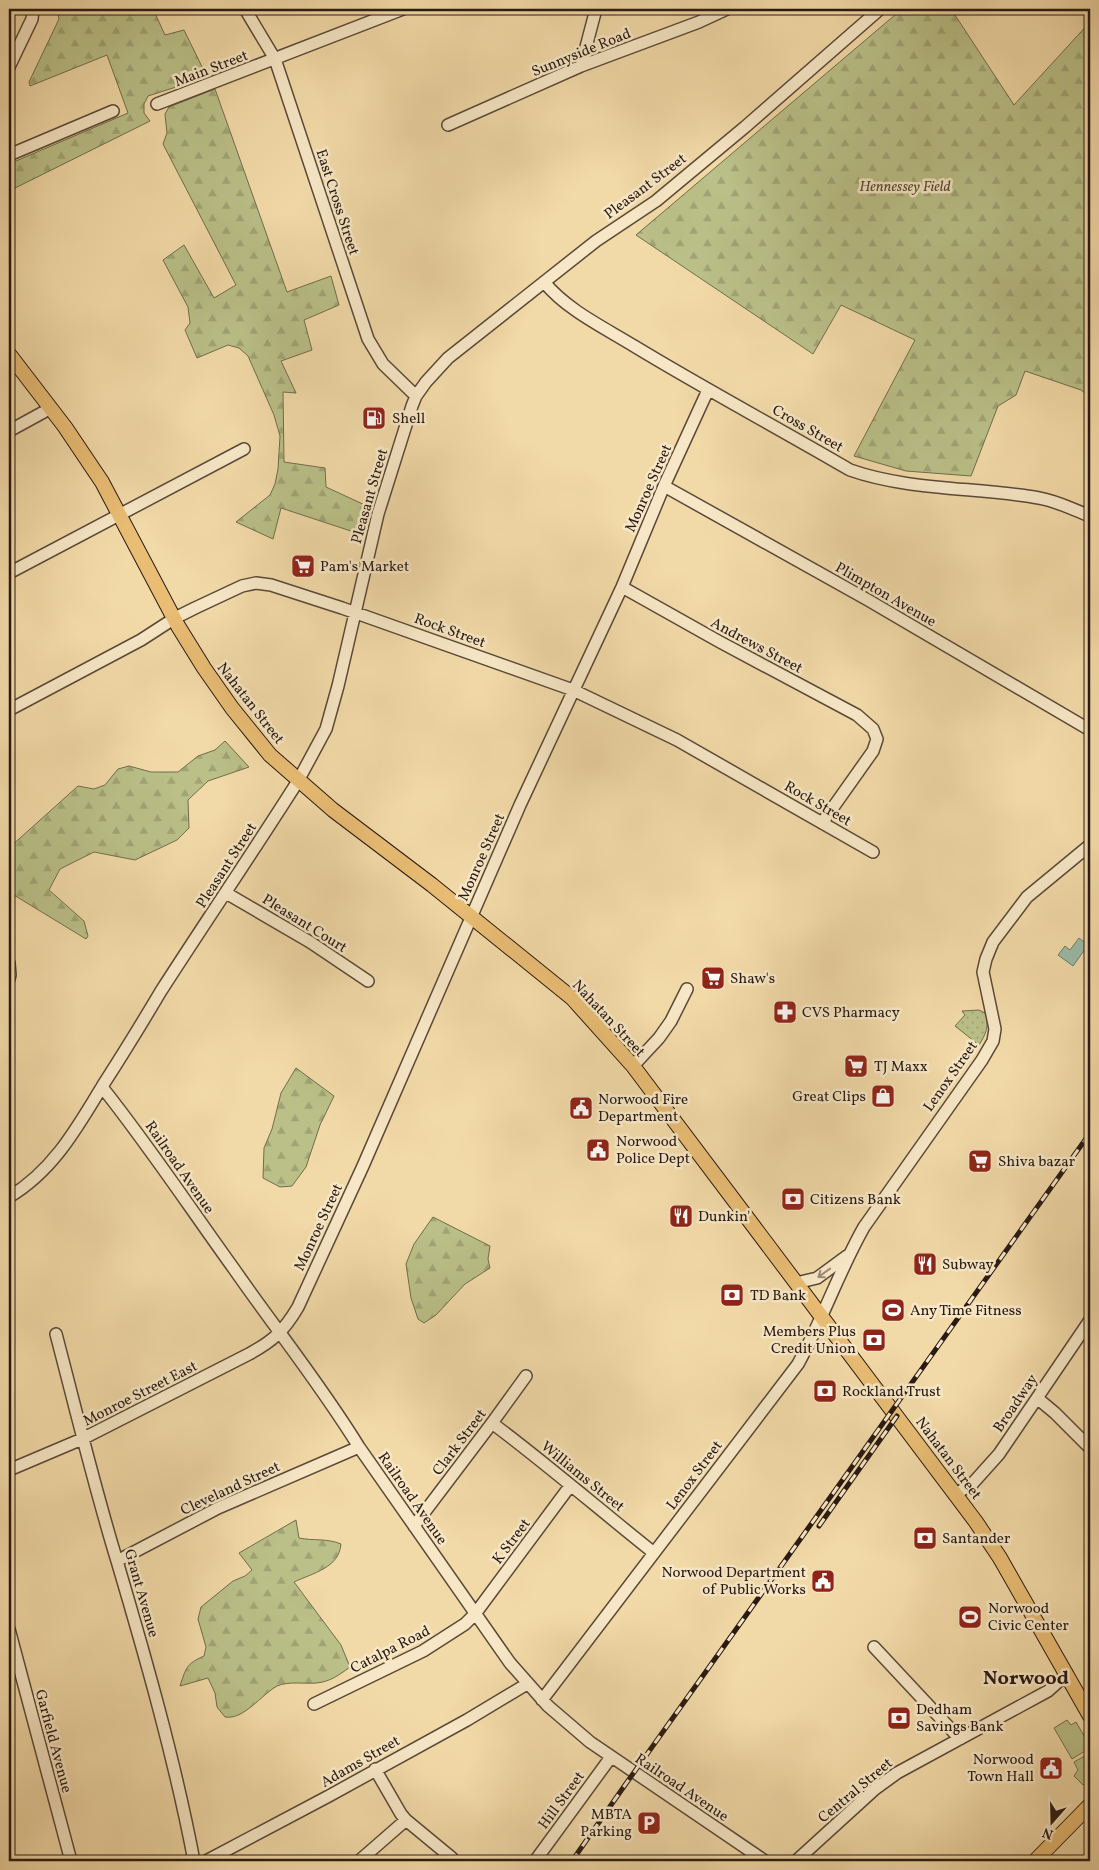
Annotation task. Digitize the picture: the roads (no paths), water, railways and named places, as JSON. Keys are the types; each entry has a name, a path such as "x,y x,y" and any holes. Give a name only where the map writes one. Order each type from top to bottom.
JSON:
{"main road":[{"name":"Nahatan Street","path":"9,354 51,408 102,482 175,618 204,668 232,708 270,755 298,781 572,998 633,1066 956,1494 1000,1558 1090,1714"},
{"path":"1035,1861 1090,1805"}],"street":[{"path":"9,67 32,19 33,9"},
{"name":"East Cross Street","path":"245,9 275,59 368,339 383,364 416,396"},
{"name":"Main Street","path":"157,104 403,9"},
{"path":"581,66 596,9"},
{"name":"Sunnyside Road","path":"448,125 581,66 699,22 728,9"},
{"name":"Pleasant Street","path":"9,1196 29,1184 62,1149 162,990 298,781 326,729 338,686 378,514 416,396 435,371 448,358 596,241 656,201 745,127 880,9"},
{"path":"9,155 113,111"},
{"name":"Cross Street","path":"544,282 552,292 573,308 708,390 850,470 870,477 895,482 995,491 1042,498 1090,516"},
{"name":"Monroe Street","path":"280,1334 298,1307 366,1158 471,917 573,690 622,587 664,486 708,390"},
{"path":"9,431 51,408"},
{"path":"9,573 244,449"},
{"name":"Plimpton Avenue","path":"664,486 868,600 1090,730"},
{"name":"Rock Street","path":"9,710 141,640 175,618 242,586 256,583 271,585 355,612 573,690 677,740 873,852"},
{"name":"Andrews Street","path":"622,587 857,716 874,730 877,739 873,751 822,823"},
{"name":"Lenox Street","path":"542,1700 798,1364 864,1227 993,1041 994,1019 983,972 993,942 1014,912 1034,890 1090,845"},
{"name":"Pleasant Court","path":"226,892 310,942 368,981"},
{"path":"9,963 9,979"},
{"path":"633,1066 649,1050 671,1021 687,989"},
{"name":"Railroad Avenue","path":"102,1087 160,1163 342,1420 475,1614 527,1684 566,1723 611,1757 765,1861"},
{"name":"Lenox Street","path":"796,1283 817,1278 849,1255"},
{"name":"Broadway","path":"956,1494 973,1483 999,1454 1090,1320"},
{"name":"Grant Avenue","path":"56,1334 82,1439 140,1638 187,1825 194,1861"},
{"name":"Monroe Street East","path":"9,1470 82,1439 249,1354 280,1334"},
{"name":"Clark Street","path":"414,1526 526,1376"},
{"path":"1037,1398 1090,1448"},
{"name":"Williams Street","path":"492,1423 654,1553"},
{"name":"Cleveland Street","path":"117,1561 218,1508 359,1447"},
{"name":"K Street","path":"475,1614 570,1486"},
{"name":"Catalpa Road","path":"314,1704 423,1651 465,1624 475,1614"},
{"name":"Garfield Avenue","path":"9,1629 71,1861"},
{"path":"874,1647 960,1739"},
{"name":"Central Street","path":"796,1861 885,1781 930,1753 960,1739 1048,1691 1067,1674"},
{"name":"Adams Street","path":"206,1861 467,1720 527,1684"},
{"name":"Hill Street","path":"535,1861 611,1757"},
{"path":"375,1769 406,1820 452,1858"},
{"path":"359,1861 406,1820"}],"railway":[{"path":"572,1861 1090,1133"},
{"path":"819,1526 897,1416"}],"place":[{"name":"Shell","path":"374,418"},
{"name":"Pam's Market","path":"303,566"},
{"name":"Shaw's","path":"713,978"},
{"name":"CVS Pharmacy","path":"785,1012"},
{"name":"TJ Maxx","path":"856,1066"},
{"name":"Great Clips","path":"883,1096"},
{"name":"Norwood Fire Department","path":"581,1108"},
{"name":"Norwood Police Dept","path":"598,1150"},
{"name":"Shiva bazar","path":"980,1161"},
{"name":"Citizens Bank","path":"793,1199"},
{"name":"Dunkin'","path":"681,1216"},
{"name":"Subway","path":"925,1264"},
{"name":"TD Bank","path":"732,1295"},
{"name":"Any Time Fitness","path":"893,1310"},
{"name":"Members Plus Credit Union","path":"874,1340"},
{"name":"Rockland Trust","path":"825,1391"},
{"name":"Santander","path":"925,1538"},
{"name":"Norwood Department of Public Works","path":"823,1581"},
{"name":"Norwood Civic Center","path":"970,1617"},
{"name":"Dedham Savings Bank","path":"899,1718"},
{"name":"Norwood Town Hall","path":"1051,1768"},
{"name":"MBTA Parking","path":"649,1823"}],"district":[{"name":"Norwood","path":"1026,1677"}],"park label":[{"name":"Hennessey Field","path":"905,186"}]}
